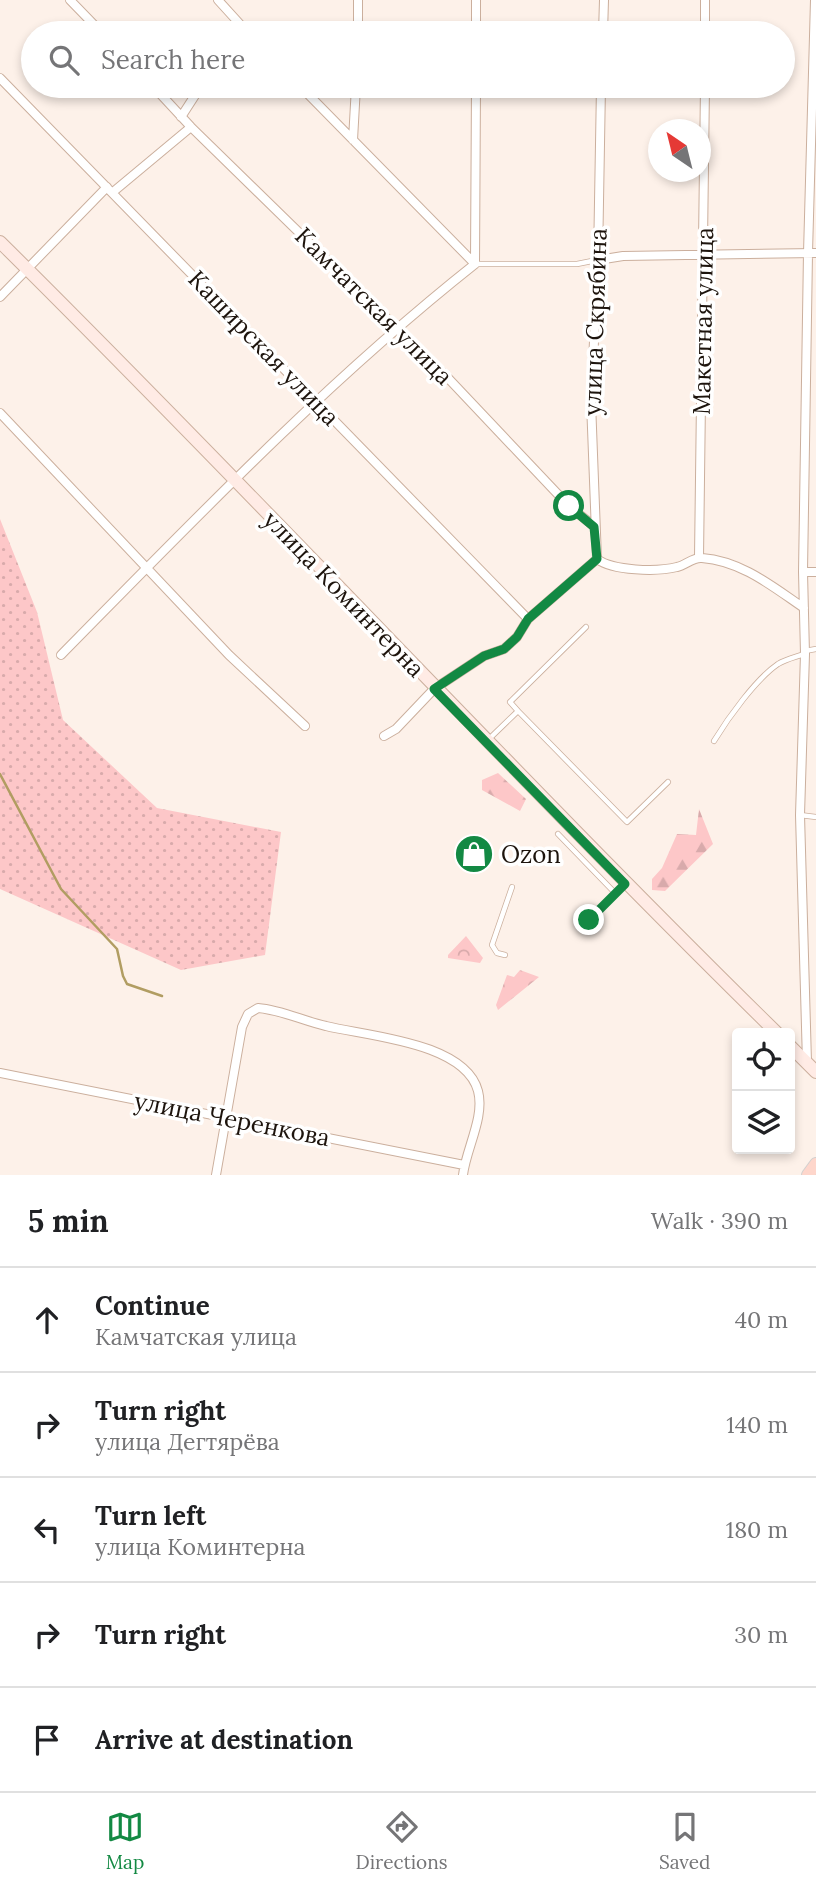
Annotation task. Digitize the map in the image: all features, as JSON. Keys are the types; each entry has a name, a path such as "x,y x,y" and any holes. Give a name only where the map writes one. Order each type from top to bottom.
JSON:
{"main road":[{"path":"808,1175 816,1164"}],"street":[{"path":"70,0 90,21"},
{"path":"218,0 237,21"},
{"path":"358,0 358,21"},
{"path":"476,0 476,21"},
{"path":"603,21 604,0"},
{"path":"705,0 705,21"},
{"path":"811,1067 800,815 815,0"},
{"name":"Каширская улица","path":"0,78 528,619"},
{"name":"Камчатская улица","path":"164,98 394,328 447,377 569,506 594,527"},
{"path":"181,117 193,98"},
{"path":"312,98 475,264"},
{"path":"353,140 355,98"},
{"path":"475,98 475,264"},
{"name":"улица Скрябина","path":"597,559 591,402 598,260 601,98"},
{"name":"Макетная улица","path":"699,557 705,98"},
{"path":"0,297 110,190 191,127"},
{"name":"улица Коминтерна","path":"0,242 235,480 625,884 772,1028"},
{"path":"598,260 623,256 812,253"},
{"path":"61,655 235,480 394,328 475,264"},
{"path":"0,413 108,524 146,569 229,655 305,726"},
{"path":"384,736 396,729 434,689 484,656 504,649 517,637 528,619 597,559 611,565 654,569 678,567 699,557 729,562 757,576 804,608"},
{"path":"803,572 816,572"},
{"path":"216,1175 242,1027 248,1014 258,1008 325,1026 393,1039 433,1051 471,1076 478,1090 480,1104 463,1175"},
{"path":"795,1050 811,1067"},
{"name":"улица Черенкова","path":"0,1073 464,1165"}],"lane":[{"path":"475,264 577,264 598,260"},
{"path":"586,627 510,702 627,822 668,782"},
{"path":"714,741 725,723 770,671 780,662 816,649"},
{"path":"486,742 518,711"},
{"path":"800,815 816,817"},
{"path":"558,834 615,894"},
{"path":"589,920 625,884"},
{"path":"505,955 495,950 492,942 512,887"}],"green space":[{"path":"0,519 37,612 63,720 157,808 281,832 265,955 181,970 0,889"},
{"path":"498,773 526,799 520,811 482,790 482,780"},
{"path":"699,809 713,844 665,891 652,890 652,879 662,868 677,834 696,835"},
{"path":"466,936 483,958 480,963 448,958"},
{"path":"520,970 539,977 498,1010 496,1005 507,975 514,977"}],"waterway":[{"path":"0,774 61,889 117,949 127,984 162,996"}],"place":[{"name":"Ozon","path":"474,854"}],"route":[{"path":"569,506 594,527 597,559 528,619 517,637 504,649 484,656 434,689 625,884 589,920"}]}
